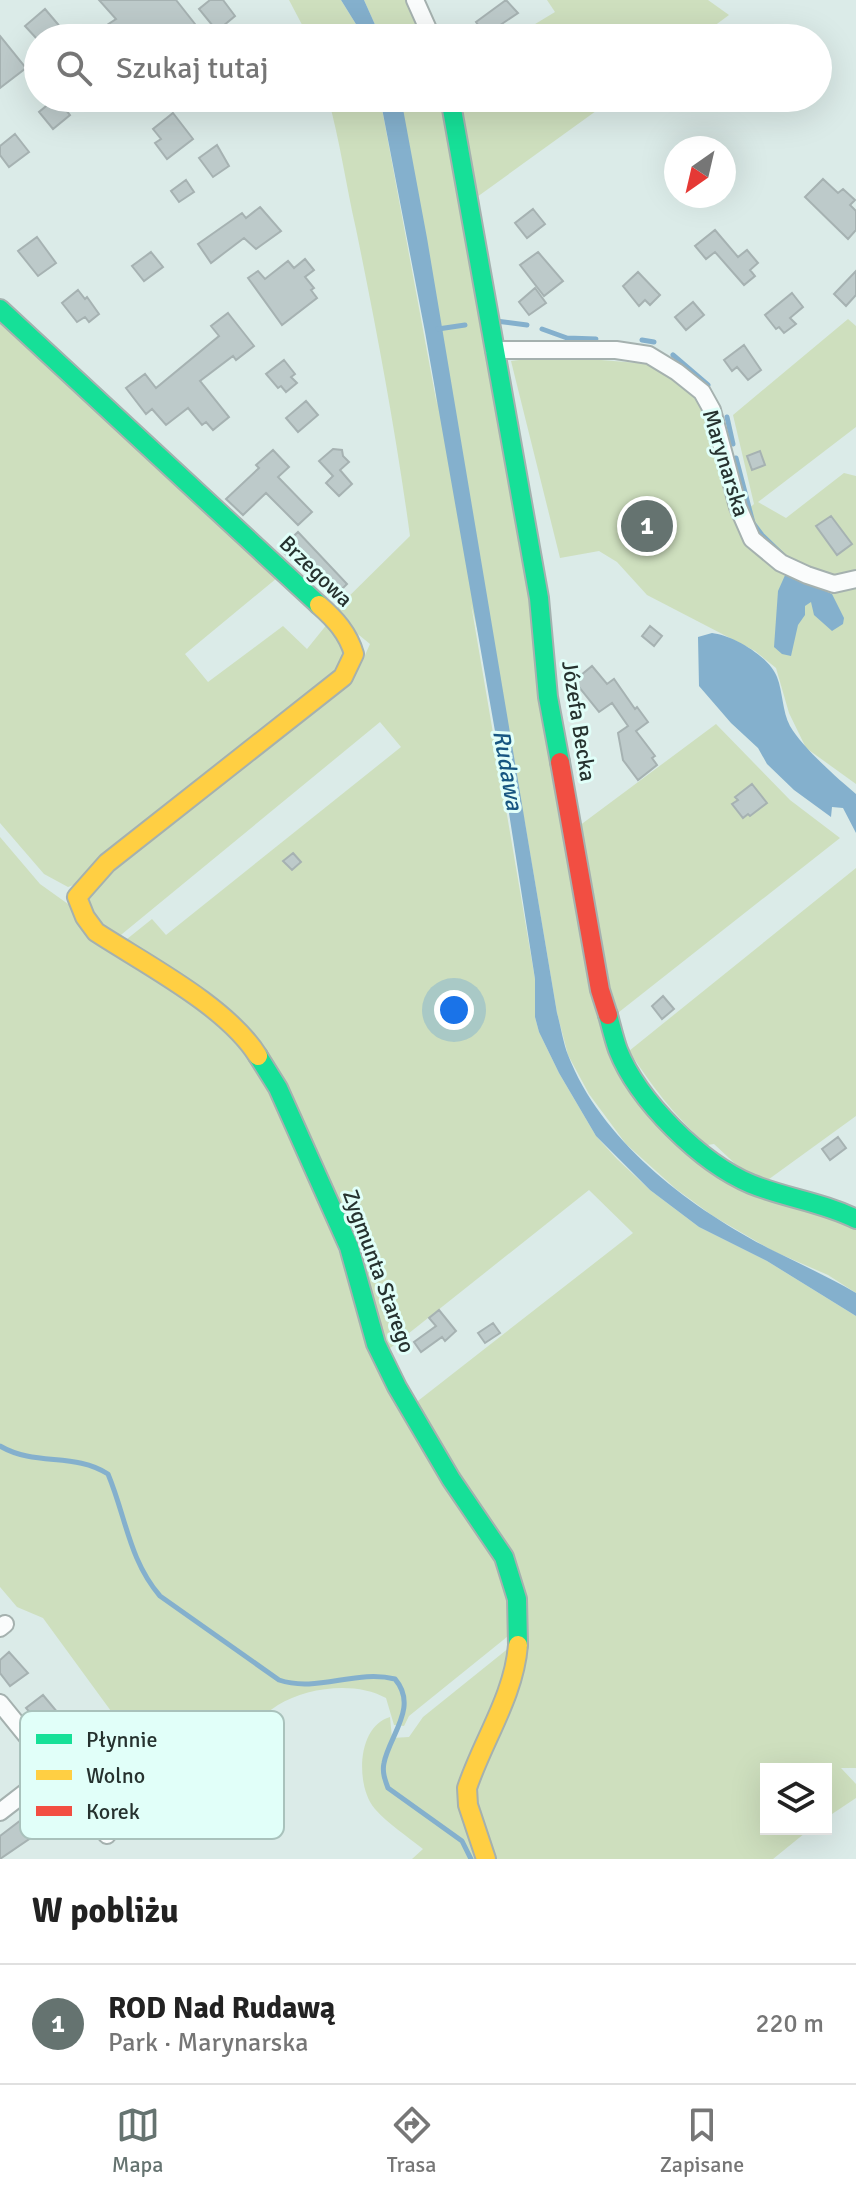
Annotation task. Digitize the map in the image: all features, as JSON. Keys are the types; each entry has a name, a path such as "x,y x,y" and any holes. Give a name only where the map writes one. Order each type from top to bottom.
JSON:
{"street":[{"path":"415,0 426,24"},
{"name":"Józefa Becka","path":"452,112 539,598 548,697 564,790 600,990 619,1052 651,1102 708,1161 751,1184 836,1209 856,1219"},
{"name":"Brzegowa","path":"0,309 334,618 350,640 354,654 343,677 107,863 77,897"},
{"name":"Marynarska","path":"494,350 616,350 649,355 677,372 702,392 712,410 738,507 752,539 781,563 807,575 834,584 856,579"},
{"name":"Zygmunta Starego","path":"77,897 85,917 96,932 210,1006 252,1046 278,1088 349,1247 376,1344 390,1373 451,1479 504,1557 517,1599 517,1661 508,1693 467,1788 468,1805 486,1859"},
{"path":"0,1703 20,1729"},
{"path":"0,1812 20,1797"}],"green space":[{"path":"289,0 341,0 356,24 302,24"},
{"path":"364,0 411,0 421,24 375,24"},
{"path":"547,0 708,0 729,15 717,24 535,24 555,12"},
{"path":"331,112 383,112 437,405 403,112 447,112 600,1004 680,1141 856,1223 856,1293 828,1275 773,1251 713,1216 676,1189 626,1144 589,1094 568,1055 557,1013 525,823 471,604 535,979 535,1017 559,1073 596,1136 650,1190 699,1227 767,1261 856,1316 856,1768 841,1768 856,1784 856,1798 832,1814 832,1763 760,1763 760,1835 803,1835 773,1859 491,1859 473,1789 522,1598 414,1404 633,1233 589,1190 384,1353 280,1078 122,943 152,919 166,935 401,747 380,722 116,939 101,928 86,898 91,887 361,664 370,644 332,613 410,536 379,344"},
{"path":"458,112 595,112 477,197"},
{"path":"0,309 277,578 185,654 208,682 283,626 307,649 328,623 344,642 344,665 79,883 68,887 44,874 0,823"},
{"path":"848,319 856,326 856,427 758,502 786,518 844,473 856,476 856,572 839,579 785,555 774,548 755,526 746,511 754,504 733,415"},
{"path":"551,356 651,364 702,402 749,543 817,584 837,592 856,587 856,784 806,748 789,713 776,668 755,651 647,595 617,562 599,551 560,558 511,361"},
{"path":"716,724 790,800 840,838 614,1016 579,826"},
{"path":"0,837 40,884 232,1037 259,1068 291,1130 350,1280 500,1559 513,1632 409,1716 404,1726 394,1725 386,1698 361,1689 346,1688 303,1694 270,1711 111,1711 43,1618 17,1607 0,1587"},
{"path":"856,868 856,1116 765,1182 744,1172 714,1144 707,1145 665,1101 629,1051"},
{"path":"515,1643 512,1661 470,1765 483,1859 412,1859 423,1849 392,1825 369,1799 362,1772 365,1744 379,1723 390,1717 392,1738 409,1737 423,1717"}],"water":[{"path":"341,0 364,0 375,24 356,24"},
{"name":"Rudawa","path":"383,112 404,112 557,1013 568,1055 583,1087 603,1117 653,1171 743,1234 856,1293 856,1316 767,1261 699,1227 650,1190 596,1136 539,1032 535,1017 535,979 506,794 425,332"},
{"path":"786,573 832,594 844,618 843,624 832,631 814,615 811,602 805,606 805,615 798,625 791,656 782,654 774,647 778,591"},
{"path":"712,633 749,648 773,669 790,726 820,762 856,794 856,833 843,808 832,807 831,817 794,790 699,686 698,637"}],"building":[{"path":"99,0 176,0 195,24 108,24 116,19"},
{"path":"210,0 223,0 235,16 225,24 211,24 199,9"},
{"path":"506,0 518,13 502,24 476,22"},
{"path":"45,9 58,24 27,24"},
{"path":"0,36 24,70 0,88"},
{"path":"39,112 68,112 70,115 53,129"},
{"path":"173,113 193,139 167,159 155,143 161,139 153,129"},
{"path":"15,134 29,152 9,167 0,155 0,146"},
{"path":"217,145 229,166 213,177 199,158"},
{"path":"823,179 838,193 843,189 855,200 850,205 856,211 856,230 848,239 805,197"},
{"path":"186,180 194,192 179,202 171,191"},
{"path":"260,207 281,231 256,249 244,238 211,263 198,244 242,213 246,218"},
{"path":"533,209 545,224 527,238 515,223"},
{"path":"715,230 738,257 747,250 758,263 750,270 755,276 744,285 715,252 706,259 695,246"},
{"path":"37,237 56,263 38,276 18,251"},
{"path":"151,252 163,267 144,281 132,266"},
{"path":"538,252 563,281 544,296 520,265"},
{"path":"305,259 314,270 305,277 317,298 282,325 248,278 258,271 265,279 288,261 294,268"},
{"path":"856,271 856,295 846,306 834,294"},
{"path":"638,272 660,295 650,305 645,300 639,306 623,286"},
{"path":"535,288 546,303 529,315 519,302"},
{"path":"78,290 99,314 89,322 85,317 77,322 62,303"},
{"path":"792,293 803,307 790,318 796,324 784,333 779,327 776,329 765,315"},
{"path":"693,302 704,315 686,330 675,317"},
{"path":"228,313 254,346 236,360 233,356 200,381 229,417 213,430 206,422 202,425 188,408 166,425 152,409 146,414 126,388 145,374 156,388 219,336 211,326"},
{"path":"744,345 761,370 748,380 737,367 732,371 724,360"},
{"path":"284,360 295,374 291,377 297,383 286,392 266,374"},
{"path":"306,401 318,415 298,432 286,418"},
{"path":"333,449 342,450 349,462 340,470 352,484 339,496 326,483 333,476 319,461"},
{"path":"273,450 289,467 278,477 312,512 298,525 266,493 243,515 226,499"},
{"path":"760,451 765,465 752,470 747,456"},
{"path":"831,516 852,544 837,555 816,526"},
{"path":"298,532 347,584 335,596 280,549"},
{"path":"650,626 662,636 654,646 642,636"},
{"path":"592,666 607,684 614,679 648,722 636,731 655,756 652,758 657,765 638,780 623,760 618,733 628,726 612,703 599,712 574,681"},
{"path":"752,784 767,803 743,818 732,804 738,800 735,797"},
{"path":"293,853 301,862 292,870 283,861"},
{"path":"663,996 674,1009 662,1019 652,1006"},
{"path":"838,1137 846,1148 830,1160 822,1149"},
{"path":"439,1310 456,1331 445,1341 442,1337 421,1352 414,1342 436,1326 429,1318"},
{"path":"493,1323 500,1333 485,1343 478,1333"},
{"path":"9,1652 28,1673 10,1686 0,1673 0,1660"},
{"path":"43,1695 56,1711 28,1711 26,1708"},
{"path":"20,1821 20,1839 29,1839 0,1859 0,1836"}],"waterway":[{"path":"496,321 527,325"},
{"path":"438,329 465,325"},
{"path":"542,329 567,338 596,339"},
{"path":"642,340 654,342"},
{"path":"673,355 708,385"},
{"path":"727,417 733,444"},
{"path":"736,458 753,523 788,560"},
{"path":"0,1446 27,1456 82,1463 108,1474 141,1568 160,1596 279,1680 308,1684 366,1677 395,1679 404,1700 400,1721 384,1763 388,1788 462,1841 471,1859"}],"traffic: fast":[{"path":"452,112 539,598 548,697 560,762"},
{"path":"0,309 319,605"},
{"path":"608,1015 627,1070 656,1109 692,1146 751,1184 856,1219"},
{"path":"258,1056 278,1088 349,1247 376,1344 397,1387 451,1479 504,1557 517,1599 518,1645"}],"traffic: slow":[{"path":"258,1056 244,1038 206,1003 96,932 85,917 77,897 107,863 343,677 354,654 340,627 319,605"},
{"path":"486,1859 468,1805 467,1788 511,1682 518,1645"}],"traffic: jam":[{"path":"560,762 600,990 608,1015"}],"place":[{"name":"ROD Nad Rudawą","path":"647,526"}]}
